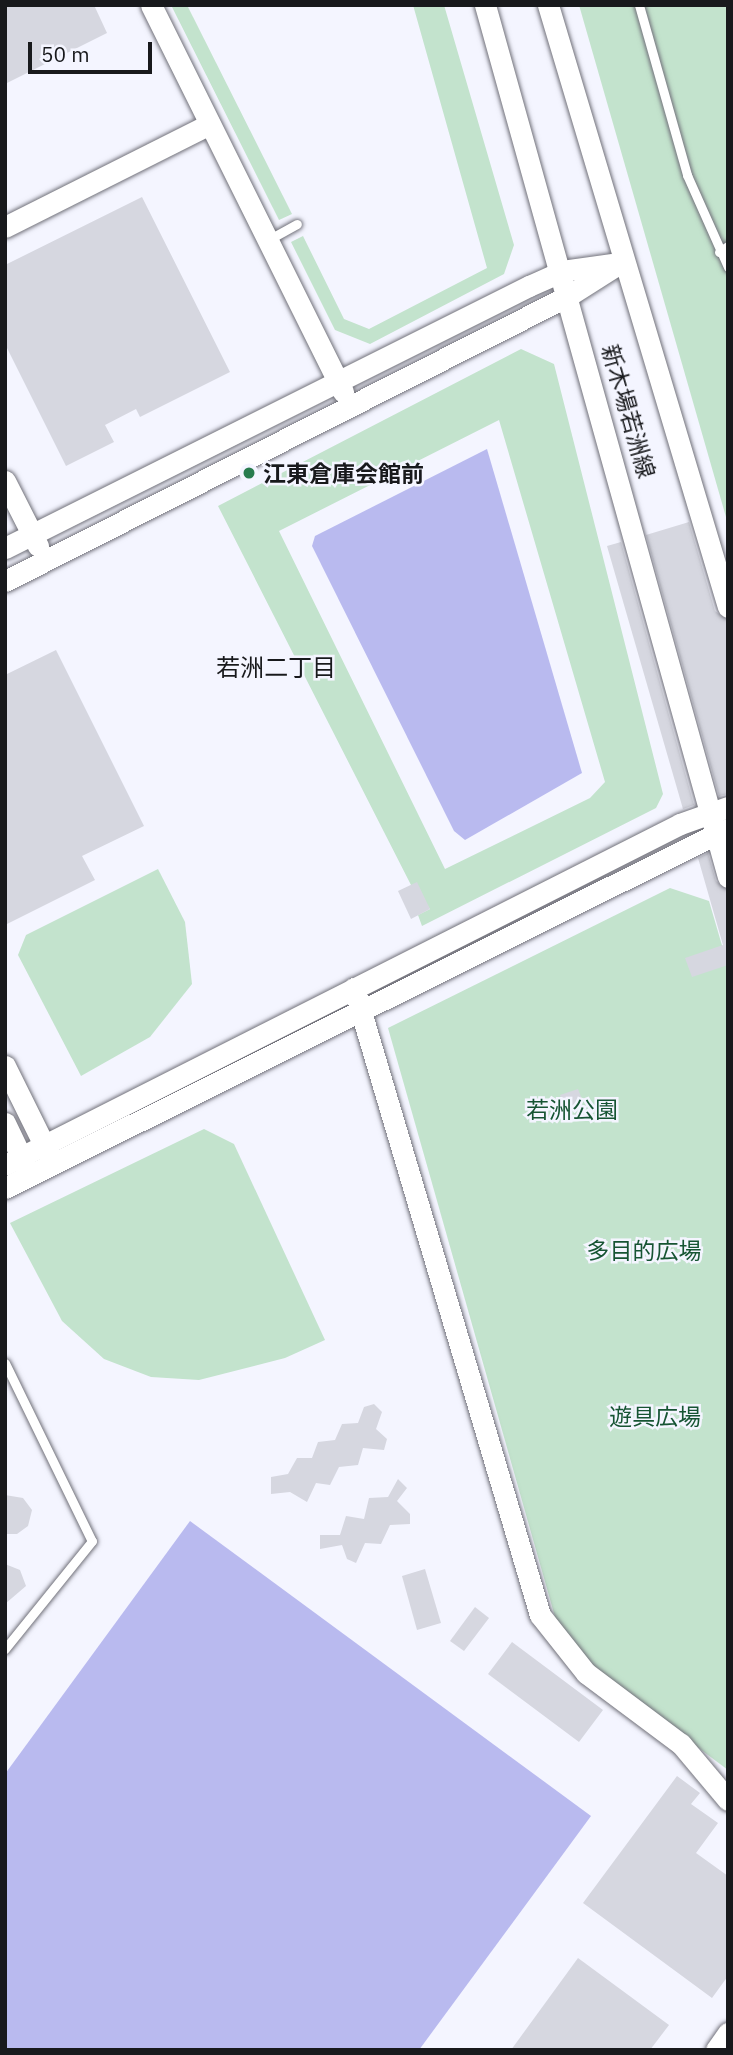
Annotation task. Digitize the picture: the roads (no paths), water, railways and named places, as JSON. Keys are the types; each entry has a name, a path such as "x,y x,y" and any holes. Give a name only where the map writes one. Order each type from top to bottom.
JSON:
{"street":[{"path":"151,5 351,407"},
{"name":"新木場若洲線","path":"485,5 718,808 728,877"},
{"name":"新木場若洲線","path":"548,5 620,263 728,607"},
{"path":"5,227 210,124"},
{"path":"5,548 562,271 620,263"},
{"path":"5,580 568,296 620,263"},
{"path":"5,481 45,560"},
{"path":"13,1161 718,808"},
{"path":"5,1188 55,1167 722,831"},
{"path":"354,988 365,1010 540,1615 586,1674 681,1744 728,1800"},
{"path":"5,1066 55,1167"},
{"path":"5,1123 13,1161 31,1177"},
{"path":"716,2050 728,2034"}],"lane":[{"path":"639,5 687,174 723,249 728,267"},
{"path":"268,240 297,224"},
{"path":"5,1363 92,1541 5,1648"}],"water":[{"path":"487,449 582,773 465,840 454,831 312,546 315,536"},
{"path":"190,1521 591,1816 419,2050 5,2050 5,1774"}],"place":[{"name":"江東倉庫会館前","path":"249,473"}],"district":[{"name":"若洲二丁目","path":"276,668"}],"park label":[{"name":"若洲公園","path":"572,1109"},
{"name":"多目的広場","path":"644,1250"},
{"name":"遊具広場","path":"655,1416"}]}
